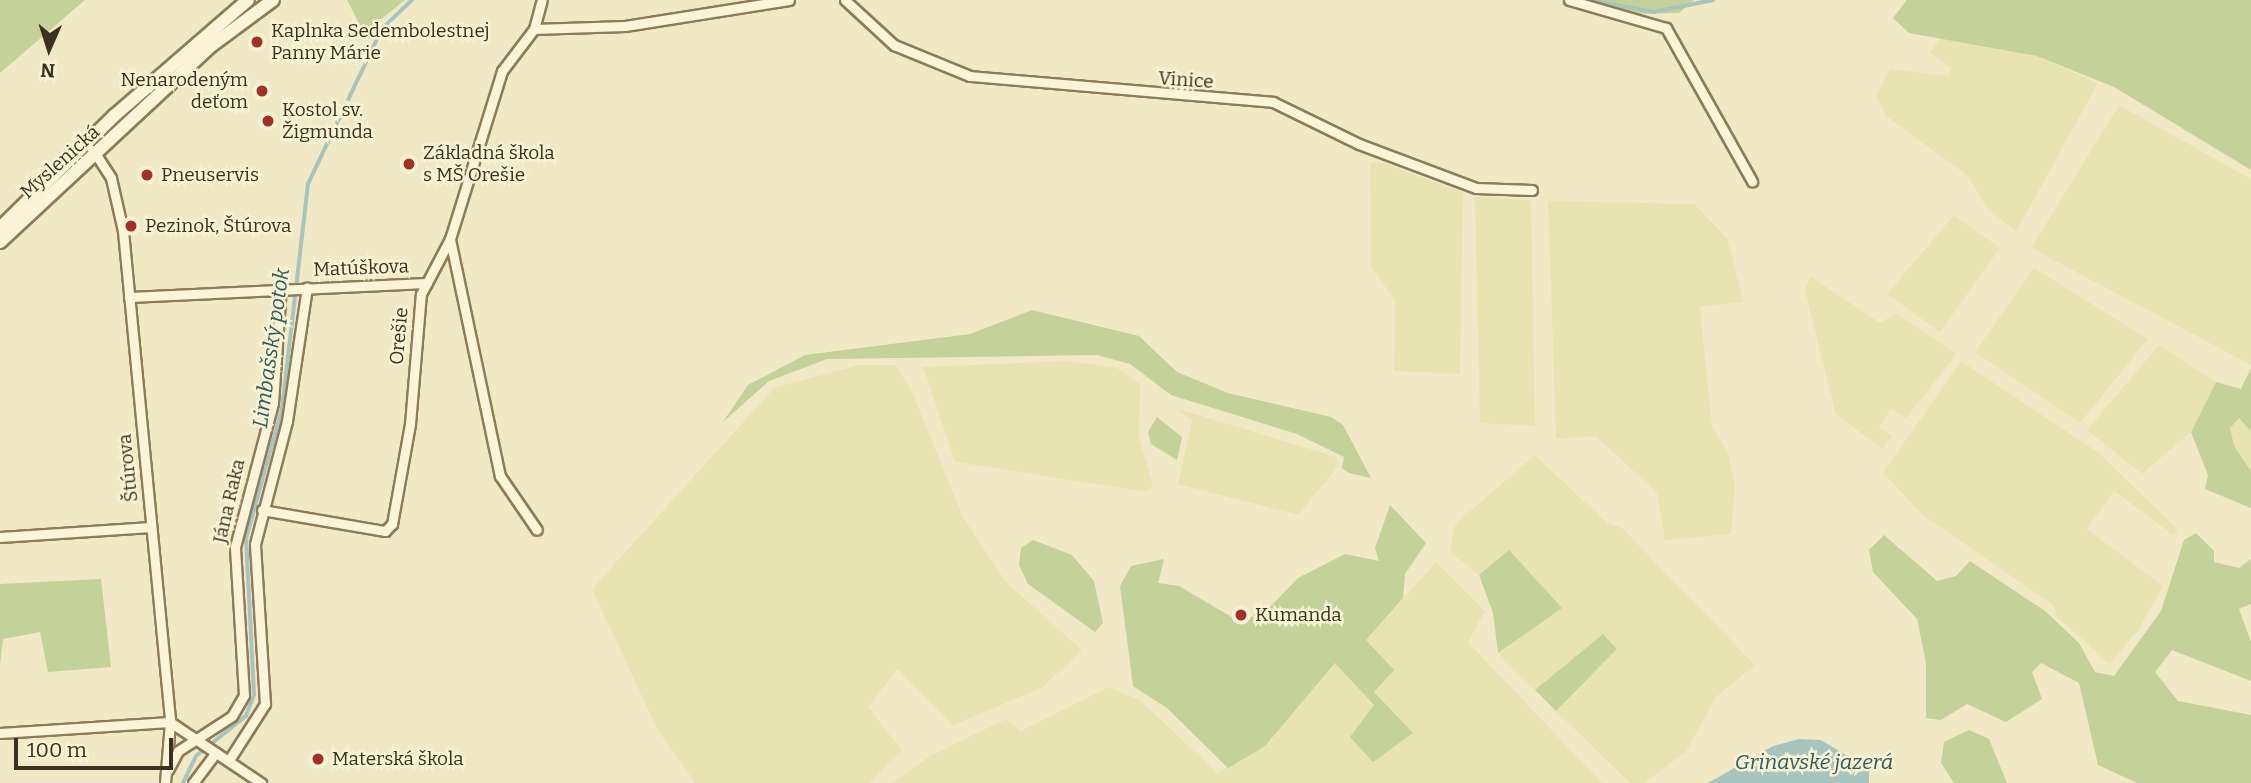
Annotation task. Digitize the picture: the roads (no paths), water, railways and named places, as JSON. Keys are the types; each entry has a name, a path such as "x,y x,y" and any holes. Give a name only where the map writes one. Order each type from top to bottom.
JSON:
{"main road":[{"name":"Myslenická","path":"0,228 85,142 248,0"},
{"name":"Myslenická","path":"0,242 97,155 211,46 273,0"}],"street":[{"name":"Orešie","path":"262,510 389,529 402,478 419,307 427,283 450,239 502,71 534,29 542,0"},
{"path":"534,29 625,26 789,0"},
{"name":"Vinice","path":"845,0 894,45 970,76 1273,102 1359,144 1476,188 1532,190"},
{"path":"1571,1 1666,28 1752,181"},
{"name":"Štúrova","path":"85,142 97,155 118,197 170,722 165,779"},
{"path":"450,239 500,476 537,530"},
{"name":"Matúškova","path":"129,297 284,287 427,283"},
{"name":"Jána Raka","path":"165,779 178,751 232,716 244,695 235,547 273,402 284,287"},
{"path":"229,760 265,704 254,576 262,510 287,421 305,287"},
{"path":"0,537 151,527"},
{"path":"0,733 170,722 193,741 214,755 229,760 261,783"},
{"path":"193,783 214,755"}],"water":[{"name":"Grinavské jazerá","path":"1799,739 1821,740 1869,769 1869,783 1708,783 1773,746"}],"waterway":[{"name":"Limbašský potok","path":"183,783 196,756 246,716 254,695 246,539 282,409 308,184 382,29 412,0"},
{"path":"1590,0 1654,12 1713,0"}],"place":[{"name":"Kaplnka Sedembolestnej Panny Márie","path":"257,42"},
{"name":"Nenarodeným deťom","path":"262,91"},
{"name":"Kostol sv. Žigmunda","path":"268,121"},
{"name":"Základná škola s MŠ Orešie","path":"409,164"},
{"name":"Pneuservis","path":"147,175"},
{"name":"Pezinok, Štúrova","path":"131,226"},
{"name":"Kumanda","path":"1241,615"},
{"name":"Materská škola","path":"318,759"}]}
